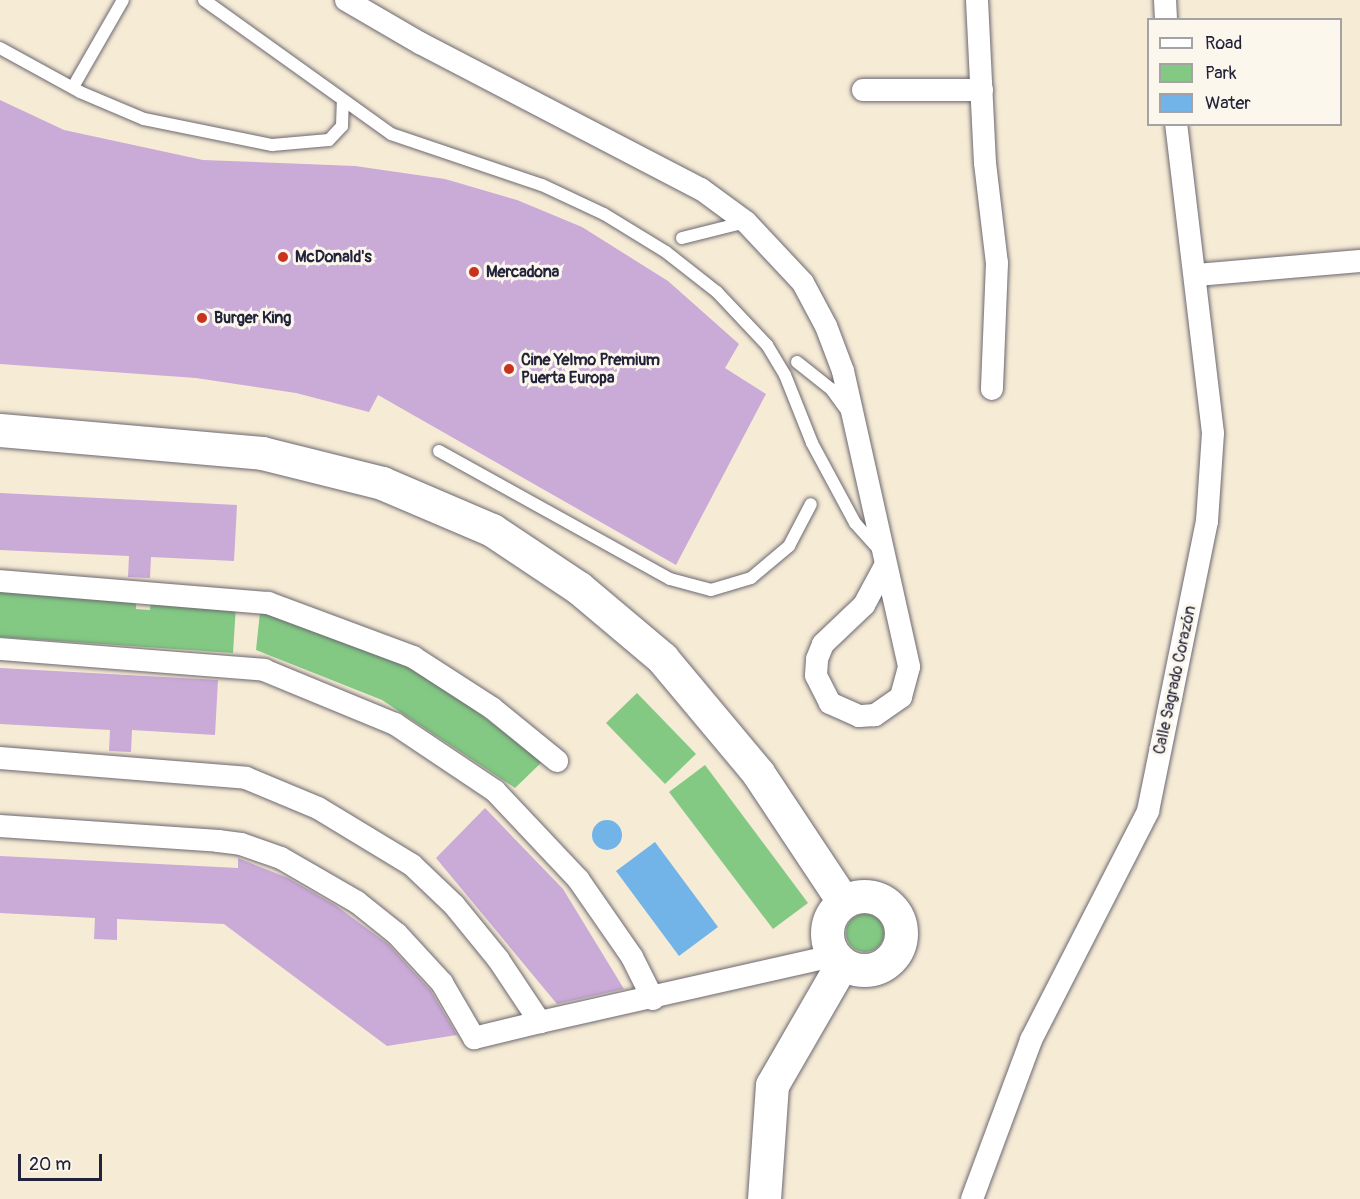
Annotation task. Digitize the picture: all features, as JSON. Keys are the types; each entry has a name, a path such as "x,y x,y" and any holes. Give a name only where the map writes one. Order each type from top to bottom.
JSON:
{"street":[{"path":"346,0 420,43 701,189 746,222 803,283 838,360 909,667 908,683 889,708 859,716 830,704 816,675 817,659 823,644 864,605 884,560"},
{"path":"977,0 985,163 998,263 992,389"},
{"path":"1165,0 1166,18"},
{"path":"863,90 982,90"},
{"name":"Calle Sagrado Corazón","path":"972,1199 1031,1040 1148,811 1207,521 1213,434 1196,275 1176,126"},
{"path":"1196,275 1360,261"},
{"path":"0,430 262,453 381,483 492,530 579,588 662,658 758,773 843,901"},
{"path":"0,581 267,603 413,657 492,708 557,761"},
{"path":"0,649 264,670 395,724 495,791 563,863 632,957 653,999"},
{"path":"0,758 246,778 318,808 412,865 429,881 498,959 540,1022"},
{"path":"0,826 218,841 242,844 281,858 357,902 397,934 442,983 474,1038 837,960"},
{"path":"867,896 885,902 897,916 901,941 896,952 878,969 853,970 837,960 828,944 828,920 843,901 867,896"},
{"path":"764,1199 772,1084 837,960"}],"lane":[{"path":"73,87 123,0"},
{"path":"204,0 343,103 391,134 542,185 604,214 666,252 717,292 767,345 785,375 812,443 855,523 884,560"},
{"path":"0,48 73,87 144,119 272,145 329,140 342,126 343,103"},
{"path":"682,238 746,222"},
{"path":"797,362 831,389 852,418"},
{"path":"439,451 670,579 711,590 751,578 789,546 811,504"}],"green space":[{"path":"0,589 136,599 136,609 150,610 151,599 236,605 233,653 0,637"},
{"path":"260,612 406,659 543,761 515,788 382,700 256,650"},
{"path":"637,693 696,754 665,784 606,723"},
{"path":"705,765 808,903 773,929 669,792"},
{"path":"865,914 872,915 878,920 883,926 883,940 878,946 872,951 865,952 858,951 852,946 847,940 846,933 847,926 852,920 858,915"}],"water":[{"path":"607,820 618,824 622,835 618,846 607,850 596,846 592,835 596,824"},
{"path":"655,842 718,927 679,956 616,871"}],"building":[{"path":"0,100 64,130 203,160 355,166 445,179 517,200 582,227 668,281 739,344 725,368 766,394 676,565 378,395 369,412 296,393 196,378 0,364"},
{"path":"0,493 237,505 234,561 151,557 150,578 128,577 129,556 0,550"},
{"path":"0,668 218,680 215,735 132,730 131,752 109,751 110,730 0,724"},
{"path":"485,808 563,889 624,989 557,1004 436,858"},
{"path":"0,856 238,868 238,858 288,878 335,905 388,944 431,991 457,1035 387,1046 224,924 117,919 117,940 94,939 95,918 0,913"}],"place":[{"name":"McDonald's","path":"283,257"},
{"name":"Mercadona","path":"474,272"},
{"name":"Burger King","path":"202,318"},
{"name":"Cine Yelmo Premium Puerta Europa","path":"509,369"}]}
